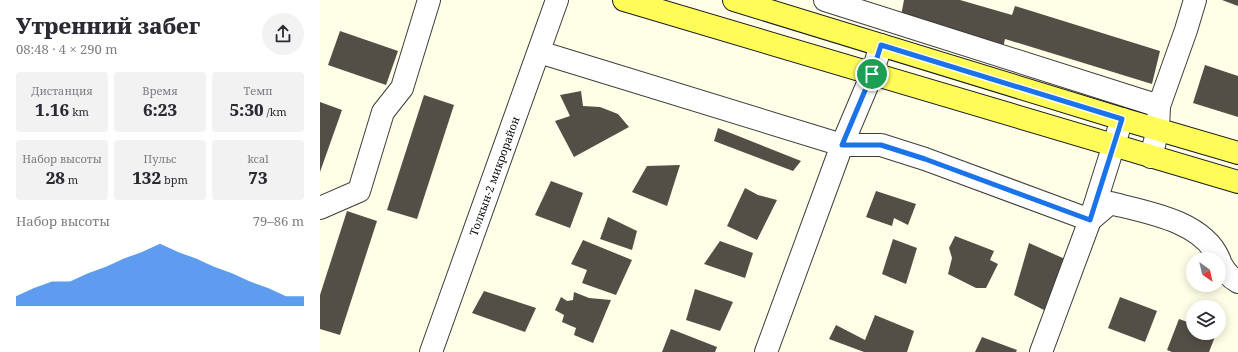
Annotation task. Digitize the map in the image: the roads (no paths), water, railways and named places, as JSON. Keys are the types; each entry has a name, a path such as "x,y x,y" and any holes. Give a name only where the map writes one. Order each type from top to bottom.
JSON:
{"main road":[{"path":"624,0 1238,182"},
{"path":"734,0 1238,153"}],"street":[{"path":"320,208 359,191 383,112 402,88 429,0"},
{"name":"Толкын-2 микрорайон","path":"431,352 557,0"},
{"path":"825,0 1159,106"},
{"path":"1151,157 1158,129 1159,106 1195,0"},
{"path":"766,352 842,145 872,74 881,45"},
{"path":"538,52 842,145 881,145 932,162 1090,220"},
{"path":"1041,352 1090,220 1122,119"},
{"path":"1090,220 1110,203 1154,214 1191,229 1216,252"},
{"path":"1226,271 1238,282"}]}
